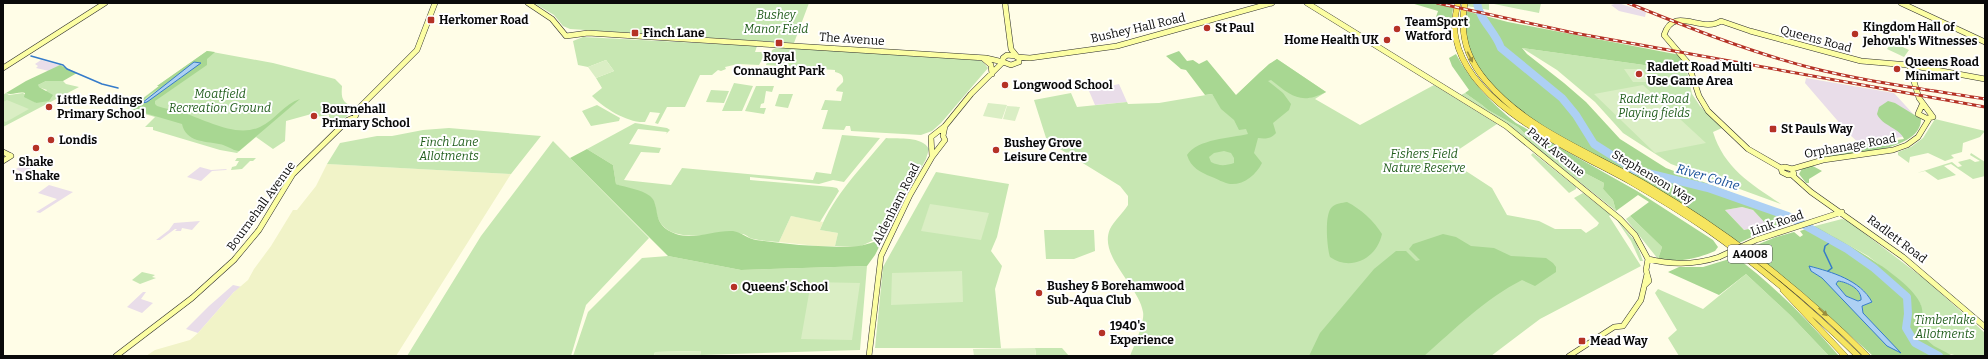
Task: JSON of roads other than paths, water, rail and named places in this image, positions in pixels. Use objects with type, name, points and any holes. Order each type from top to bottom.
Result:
[{"type":"main road","name":"Stephenson Way","points":[[1458,3],[1454,28],[1459,51],[1472,74],[1497,101],[1537,131],[1672,206],[1758,267],[1802,302],[1858,356]]},
{"type":"main road","name":"Stephenson Way","points":[[1465,3],[1461,28],[1465,48],[1480,74],[1503,100],[1542,128],[1638,180],[1730,239],[1810,301],[1867,356]]},
{"type":"main road","name":"Stephenson Way","points":[[1758,267],[1809,316],[1845,356]]},
{"type":"street","points":[[3,68],[106,3]]},
{"type":"street","name":"Bournehall Avenue","points":[[116,356],[145,332],[198,294],[235,260],[259,229],[292,176],[308,157],[314,154],[348,120],[355,117],[359,108],[417,50],[435,3]]},
{"type":"street","name":"The Avenue","points":[[528,3],[552,18],[566,36],[588,32],[1004,59]]},
{"type":"street","points":[[1005,3],[1011,49],[1017,56],[1019,62]]},
{"type":"street","name":"Bushey Hall Road","points":[[1010,65],[1030,58],[1117,46],[1272,3]]},
{"type":"street","name":"Park Avenue","points":[[1307,3],[1500,122],[1608,209],[1632,232],[1648,259]]},
{"type":"street","points":[[1901,3],[1985,42]]},
{"type":"street","name":"Queens Road","points":[[1781,168],[1752,153],[1708,110],[1699,96],[1688,63],[1664,35],[1665,30],[1678,18],[1711,26],[1716,25],[1721,21],[1750,31],[1861,61],[1908,65],[1985,79]]},
{"type":"street","points":[[945,126],[943,136],[945,140],[942,144],[931,142],[930,139],[945,126],[998,68],[1011,49]]},
{"type":"street","name":"Bushey Hall Road","points":[[1004,59],[1017,56],[1030,58]]},
{"type":"street","points":[[982,58],[991,65],[992,74]]},
{"type":"street","points":[[1004,59],[1010,65]]},
{"type":"street","points":[[998,68],[1010,65]]},
{"type":"street","points":[[1908,65],[1921,107],[1933,116],[1929,119],[1923,117],[1917,112],[1921,107]]},
{"type":"street","points":[[1923,117],[1926,124]]},
{"type":"street","name":"Orphanage Road","points":[[1792,169],[1818,160],[1900,148],[1918,137],[1929,119]]},
{"type":"street","points":[[933,136],[939,134],[943,136]]},
{"type":"street","name":"Aldenham Road","points":[[931,142],[932,157]]},
{"type":"street","name":"Aldenham Road","points":[[869,356],[880,260],[894,225],[932,157],[942,144]]},
{"type":"street","points":[[3,152],[11,156],[3,161]]},
{"type":"street","points":[[1781,168],[1785,167],[1792,169],[1794,173],[1792,175]]},
{"type":"street","name":"Radlett Road","points":[[1781,168],[1784,173],[1792,175],[1808,189],[1842,212],[1923,272],[1985,327]]},
{"type":"street","name":"Link Road","points":[[1648,259],[1658,262],[1679,264],[1702,262],[1719,258],[1756,240],[1842,212]]},
{"type":"street","points":[[1569,356],[1614,327],[1623,326],[1641,301],[1646,285],[1650,281],[1647,274],[1648,259]]},
{"type":"water","points":[[194,62],[201,63],[147,102],[142,103]]},
{"type":"water","points":[[1809,266],[1836,274],[1853,283],[1867,294],[1872,302],[1862,306],[1863,313],[1901,353],[1887,346],[1822,278],[1811,271]],"holes":[[[1838,281],[1857,289],[1861,296],[1861,300],[1858,301],[1846,296],[1836,284]]]},
{"type":"waterway","name":"River Colne","points":[[1477,3],[1484,21],[1495,36],[1501,48],[1562,98],[1576,115],[1594,144],[1635,170],[1708,188],[1788,216],[1847,249],[1874,268],[1907,297],[1908,314],[1906,328],[1915,343],[1939,356]]},
{"type":"waterway","points":[[31,56],[63,65],[67,69],[102,84],[118,88]]},
{"type":"waterway","points":[[1828,271],[1832,268],[1824,251],[1825,246],[1832,241]]},
{"type":"railway","points":[[1437,3],[1574,33],[1985,107]]},
{"type":"railway","points":[[1628,3],[1695,30],[1785,61],[1874,81],[1985,99]]},
{"type":"place","name":"Herkomer Road","points":[[431,20]]},
{"type":"place","name":"St Paul","points":[[1207,28]]},
{"type":"place","name":"TeamSport Watford","points":[[1397,29]]},
{"type":"place","name":"Finch Lane","points":[[635,33]]},
{"type":"place","name":"Kingdom Hall of Jehovah's Witnesses","points":[[1855,34]]},
{"type":"place","name":"Home Health UK","points":[[1387,40]]},
{"type":"place","name":"Royal Connaught Park","points":[[779,43]]},
{"type":"place","name":"Queens Road Minimart","points":[[1897,69]]},
{"type":"place","name":"Radlett Road Multi Use Game Area","points":[[1639,74]]},
{"type":"place","name":"Longwood School","points":[[1005,85]]},
{"type":"place","name":"Little Reddings Primary School","points":[[49,107]]},
{"type":"place","name":"Bournehall Primary School","points":[[314,116]]},
{"type":"place","name":"St Pauls Way","points":[[1773,129]]},
{"type":"place","name":"Londis","points":[[51,140]]},
{"type":"place","name":"Shake 'n Shake","points":[[36,148]]},
{"type":"place","name":"Bushey Grove Leisure Centre","points":[[996,150]]},
{"type":"place","name":"Queens' School","points":[[734,287]]},
{"type":"place","name":"Bushey & Borehamwood Sub-Aqua Club","points":[[1039,293]]},
{"type":"place","name":"1940's Experience","points":[[1102,333]]},
{"type":"place","name":"Mead Way","points":[[1582,341]]},
{"type":"park label","name":"Bushey Manor Field","points":[[776,22]]},
{"type":"park label","name":"Moatfield Recreation Ground","points":[[220,101]]},
{"type":"park label","name":"Radlett Road Playing fields","points":[[1654,106]]},
{"type":"park label","name":"Finch Lane Allotments","points":[[449,149]]},
{"type":"park label","name":"Fishers Field Nature Reserve","points":[[1424,161]]},
{"type":"park label","name":"Timberlake Allotments","points":[[1945,327]]}]
